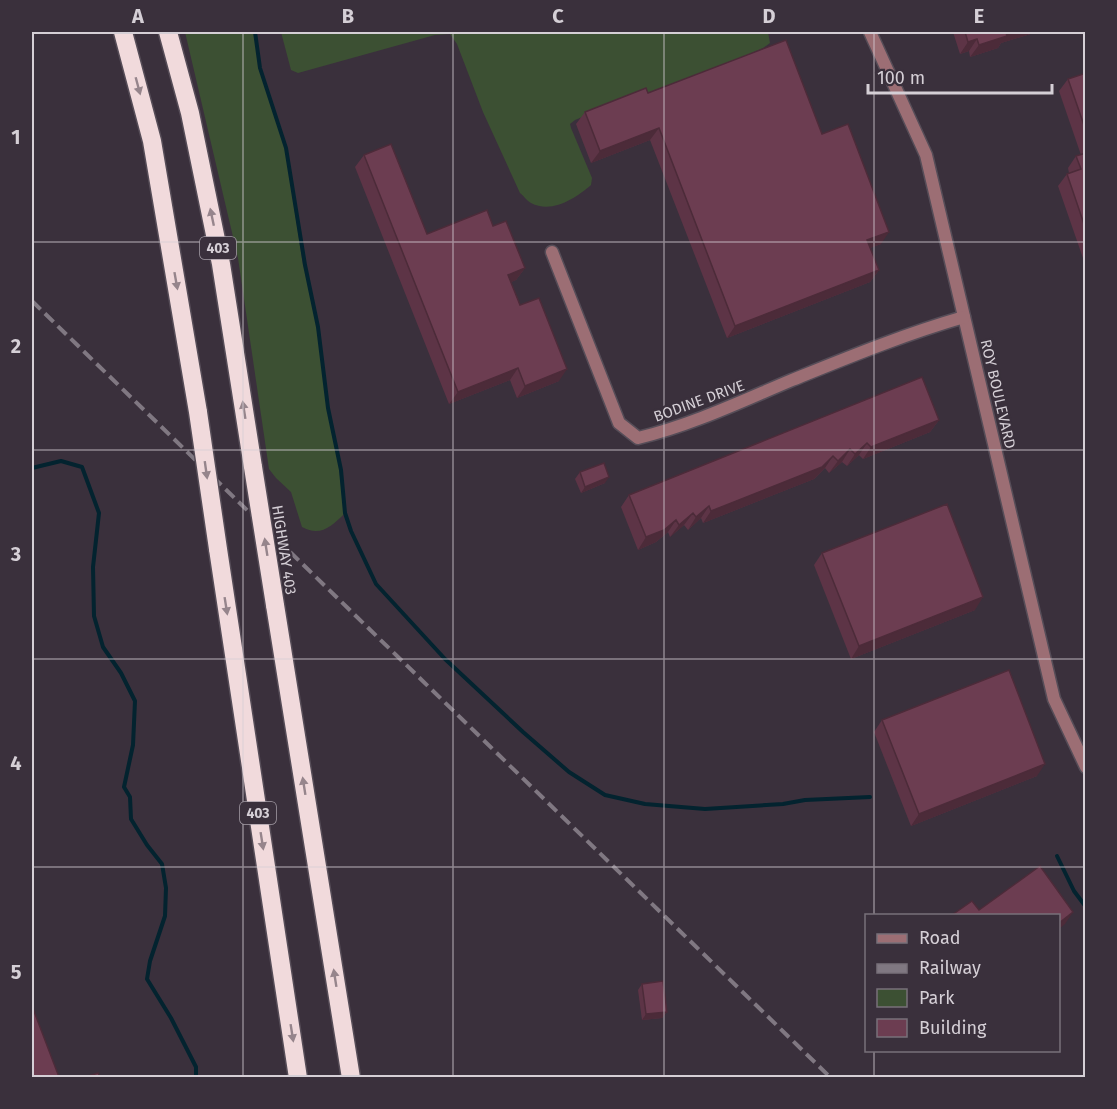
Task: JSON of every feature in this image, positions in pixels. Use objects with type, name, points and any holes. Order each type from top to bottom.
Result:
[{"type":"highway","name":"403","points":[[123,32],[152,141],[198,412],[298,1077]]},
{"type":"highway","name":"HIGHWAY 403","points":[[168,32],[190,113],[221,264],[351,1077]]},
{"type":"street","name":"ROY BOULEVARD","points":[[870,32],[926,155],[1054,699],[1086,767]]},
{"type":"street","name":"BODINE DRIVE","points":[[552,252],[618,423],[639,438],[698,419],[883,343],[964,317]]},
{"type":"green space","points":[[185,32],[254,32],[259,69],[285,148],[303,265],[310,286],[327,408],[338,458],[344,514],[320,531],[302,527],[291,492],[269,469],[238,258]]},
{"type":"green space","points":[[281,32],[768,32],[770,43],[647,98],[633,96],[575,120],[570,124],[592,178],[591,185],[563,203],[547,207],[531,203],[520,193],[483,112],[457,44],[450,34],[435,35],[298,73],[291,70]]},
{"type":"building","points":[[965,32],[1006,32],[1007,36],[979,45],[977,39],[968,42]]},
{"type":"building","points":[[786,40],[822,134],[848,124],[889,232],[867,240],[879,270],[735,326],[659,128],[600,151],[585,112],[646,88],[648,93]]},
{"type":"building","points":[[1086,73],[1086,131],[1068,79]]},
{"type":"building","points":[[391,144],[427,234],[487,210],[493,226],[506,221],[525,268],[508,275],[520,305],[539,298],[567,369],[525,386],[518,368],[458,392],[364,155]]},
{"type":"building","points":[[1086,153],[1086,230],[1067,174],[1081,169],[1076,156]]},
{"type":"building","points":[[922,377],[939,420],[871,447],[867,443],[855,454],[850,449],[838,461],[833,456],[822,467],[711,511],[709,506],[696,517],[693,513],[679,525],[676,520],[664,530],[646,537],[629,495]]},
{"type":"building","points":[[604,463],[609,477],[585,487],[580,472]]},
{"type":"building","points":[[947,504],[983,597],[859,646],[822,553]]},
{"type":"building","points":[[1009,670],[1045,764],[919,814],[882,720]]},
{"type":"building","points":[[1040,866],[1073,912],[1060,922],[1060,914],[953,914],[972,901],[979,910]]},
{"type":"building","points":[[663,981],[667,1012],[646,1014],[642,984]]},
{"type":"building","points":[[32,1006],[59,1077],[32,1077]]},
{"type":"building","points":[[98,1073],[100,1077],[86,1077]]},
{"type":"waterway","points":[[255,32],[260,68],[286,148],[305,265],[318,327],[328,408],[341,470],[345,513],[376,584],[445,659],[523,732],[569,772],[605,795],[645,804],[705,809],[870,797]]},
{"type":"waterway","points":[[32,468],[61,461],[82,467],[99,513],[93,567],[94,616],[103,647],[121,673],[135,701],[133,745],[124,787],[130,797],[131,819],[162,864],[166,888],[165,916],[150,961],[147,979],[171,1018],[196,1067],[196,1078]]},
{"type":"waterway","points":[[1057,856],[1074,891],[1086,907]]},
{"type":"railway","points":[[32,301],[831,1078]]}]
